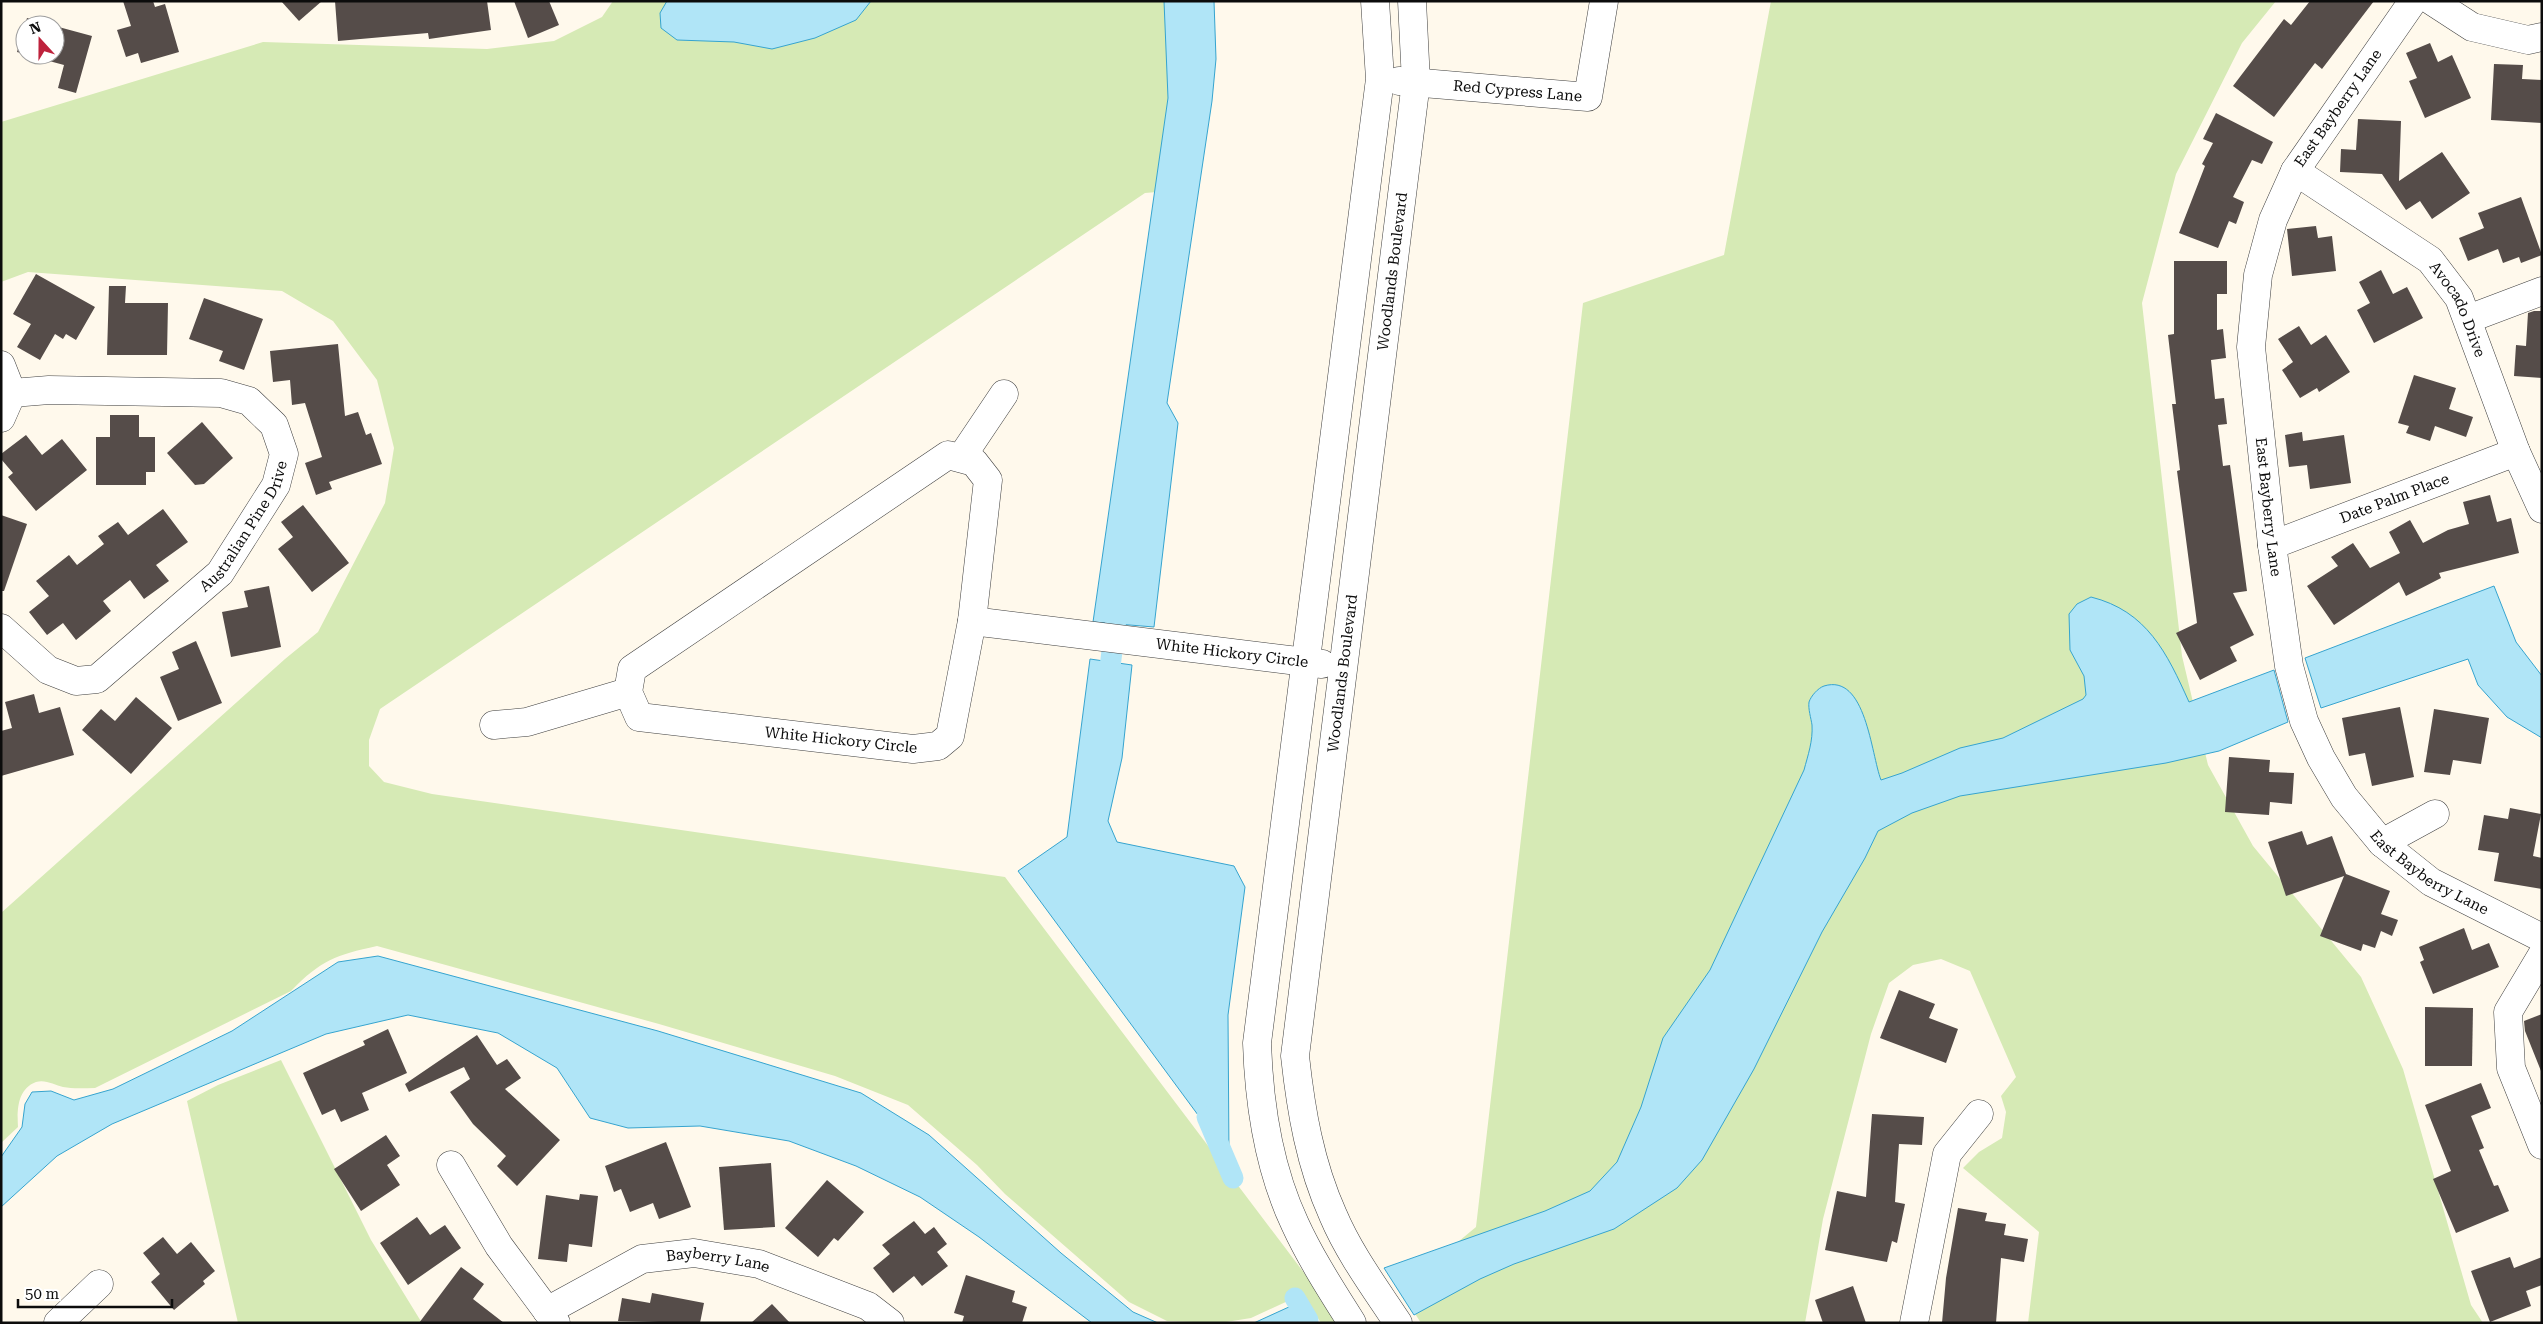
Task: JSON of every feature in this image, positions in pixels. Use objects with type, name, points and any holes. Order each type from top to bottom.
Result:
[{"type":"street","points":[[1352,1323],[1324,1278],[1294,1223],[1276,1168],[1258,1090],[1257,1043],[1380,79],[1375,1]]},
{"type":"street","name":"Woodlands Boulevard","points":[[1398,1323],[1362,1267],[1330,1209],[1315,1169],[1302,1116],[1295,1056],[1416,82],[1412,1]]},
{"type":"street","name":"Red Cypress Lane","points":[[1380,79],[1588,97],[1604,1]]},
{"type":"street","name":"East Bayberry Lane","points":[[2413,1],[2295,171],[2272,220],[2258,275],[2252,347],[2272,545],[2289,666],[2304,721],[2321,758],[2344,797],[2382,843],[2431,882],[2542,938]]},
{"type":"street","points":[[2432,1],[2472,27],[2528,40],[2542,38]]},
{"type":"street","name":"Avocado Drive","points":[[2295,171],[2430,260],[2459,298],[2516,452],[2542,509]]},
{"type":"street","points":[[2468,319],[2542,291]]},
{"type":"street","points":[[1,365],[12,393],[1,418]]},
{"type":"street","name":"Australian Pine Drive","points":[[1,628],[48,670],[76,681],[98,679],[220,573],[276,485],[284,454],[274,425],[249,401],[221,393],[49,390],[12,393]]},
{"type":"street","points":[[494,726],[527,722],[628,692],[632,669],[948,455],[961,458],[1004,394]]},
{"type":"street","name":"Date Palm Place","points":[[2272,545],[2516,452]]},
{"type":"street","name":"White Hickory Circle","points":[[628,692],[639,717],[913,749],[938,746],[950,736],[972,621],[988,480],[974,462],[961,458]]},
{"type":"street","name":"White Hickory Circle","points":[[972,621],[1305,663],[1343,665]]},
{"type":"street","points":[[2382,843],[2435,814]]},
{"type":"street","points":[[2542,955],[2508,1012],[2511,1068],[2542,1145]]},
{"type":"street","points":[[1914,1323],[1947,1154],[1979,1114]]},
{"type":"street","points":[[451,1165],[499,1246],[551,1317]]},
{"type":"street","name":"Bayberry Lane","points":[[551,1317],[642,1260],[694,1253],[759,1264],[868,1306],[890,1323]]},
{"type":"street","points":[[58,1323],[99,1284]]},
{"type":"green space","points":[[613,1],[1187,1],[1169,191],[1145,193],[380,709],[369,740],[369,766],[384,782],[432,794],[1005,877],[1314,1286],[1336,1323],[1321,1323],[1303,1294],[1251,1318],[1220,1323],[1167,1321],[1129,1302],[1005,1194],[977,1165],[908,1105],[835,1076],[659,1024],[377,946],[350,952],[330,960],[311,972],[291,991],[95,1088],[67,1088],[39,1081],[30,1085],[22,1095],[18,1108],[18,1127],[1,1143],[1,913],[285,659],[318,632],[385,503],[394,448],[377,380],[333,321],[282,291],[28,272],[1,282],[1,122],[263,42],[487,49],[554,41],[602,17]]},
{"type":"green space","points":[[1771,1],[2276,1],[2242,43],[2176,174],[2142,303],[2182,656],[2208,765],[2253,846],[2361,977],[2403,1069],[2471,1305],[2483,1323],[2028,1323],[2039,1232],[1963,1168],[1979,1152],[2002,1138],[2006,1112],[2001,1096],[2016,1077],[1970,971],[1941,959],[1913,965],[1889,983],[1871,1034],[1823,1219],[1805,1323],[1421,1323],[1400,1290],[1476,1227],[1583,303],[1724,255]]},
{"type":"green space","points":[[281,1060],[371,1240],[422,1323],[238,1323],[187,1101],[218,1085]]},
{"type":"water","points":[[667,1],[871,1],[856,20],[815,38],[772,49],[734,42],[677,40],[661,28],[660,13]]},
{"type":"water","points":[[1164,1],[1214,1],[1216,59],[1212,101],[1167,403],[1178,423],[1154,627],[1093,622],[1168,98]]},
{"type":"water","points":[[2494,586],[2516,642],[2542,676],[2542,738],[2507,717],[2478,685],[2468,659],[2321,708],[2305,658]]},
{"type":"water","points":[[2091,597],[2127,612],[2141,623],[2163,651],[2189,702],[2274,670],[2288,722],[2219,751],[2166,763],[1960,796],[1912,813],[1878,831],[1865,858],[1822,932],[1754,1069],[1702,1160],[1677,1188],[1614,1229],[1514,1264],[1480,1279],[1414,1315],[1384,1268],[1545,1211],[1590,1191],[1617,1162],[1641,1107],[1663,1038],[1710,970],[1804,770],[1812,737],[1809,702],[1815,692],[1824,686],[1838,685],[1849,692],[1858,703],[1864,718],[1881,780],[1902,773],[1960,748],[2003,738],[2083,699],[2086,695],[2084,676],[2070,650],[2069,614],[2077,604]]},
{"type":"water","points":[[1090,659],[1132,665],[1122,758],[1108,821],[1117,842],[1234,866],[1245,887],[1228,1015],[1229,1157],[1018,871],[1067,837]]},
{"type":"water","points":[[378,956],[658,1031],[861,1093],[929,1135],[1061,1253],[1133,1312],[1158,1323],[1092,1323],[979,1237],[920,1197],[856,1166],[789,1141],[700,1126],[628,1128],[590,1118],[557,1068],[498,1033],[408,1015],[326,1034],[112,1124],[57,1156],[1,1207],[1,1157],[22,1127],[25,1104],[32,1092],[51,1091],[74,1100],[113,1089],[232,1031],[338,962]]},
{"type":"water","points":[[1302,1301],[1313,1323],[1254,1323],[1256,1322]]},
{"type":"building","points":[[123,1],[153,1],[155,7],[165,4],[179,52],[141,63],[138,53],[126,57],[117,30],[131,26]]},
{"type":"building","points":[[281,1],[322,1],[299,21]]},
{"type":"building","points":[[335,1],[487,1],[491,30],[429,39],[428,33],[338,41]]},
{"type":"building","points":[[514,1],[549,1],[559,25],[528,38]]},
{"type":"building","points":[[2310,1],[2374,1],[2322,69],[2315,63],[2274,117],[2233,86],[2284,19],[2291,25]]},
{"type":"building","points":[[65,29],[92,36],[76,93],[58,88],[65,65]]},
{"type":"building","points":[[2430,43],[2438,62],[2452,55],[2471,98],[2425,118],[2409,81],[2417,78],[2406,53]]},
{"type":"building","points":[[2494,64],[2523,65],[2522,79],[2542,80],[2542,123],[2491,120]]},
{"type":"building","points":[[2216,113],[2273,142],[2262,164],[2252,160],[2233,197],[2244,202],[2236,224],[2229,221],[2218,248],[2179,233],[2205,166],[2202,164],[2213,143],[2203,139]]},
{"type":"building","points":[[2358,119],[2401,121],[2399,181],[2442,152],[2470,193],[2432,219],[2420,201],[2406,210],[2382,174],[2340,172],[2341,149],[2356,150]]},
{"type":"building","points":[[2521,197],[2542,255],[2521,263],[2519,257],[2503,263],[2498,249],[2468,261],[2459,238],[2484,228],[2478,213]]},
{"type":"building","points":[[2316,226],[2318,238],[2332,236],[2336,271],[2292,276],[2287,229]]},
{"type":"building","points":[[2174,261],[2227,261],[2227,294],[2217,294],[2217,330],[2223,329],[2226,358],[2211,360],[2215,399],[2224,398],[2227,424],[2218,425],[2223,466],[2230,465],[2247,591],[2233,593],[2254,635],[2230,647],[2237,661],[2200,680],[2176,633],[2197,623],[2177,471],[2180,470],[2172,404],[2176,404],[2168,335],[2174,334]]},
{"type":"building","points":[[2381,270],[2393,294],[2407,287],[2423,318],[2374,343],[2357,310],[2370,303],[2359,282]]},
{"type":"building","points":[[36,274],[95,307],[76,340],[66,334],[63,339],[55,334],[40,360],[17,347],[31,324],[13,314]]},
{"type":"building","points":[[109,286],[126,286],[125,303],[168,303],[167,355],[107,355]]},
{"type":"building","points":[[204,298],[263,319],[244,370],[219,361],[223,351],[189,339]]},
{"type":"building","points":[[2542,311],[2542,378],[2514,376],[2516,345],[2526,346],[2528,313]]},
{"type":"building","points":[[2299,326],[2311,345],[2326,335],[2350,372],[2319,392],[2317,388],[2300,398],[2282,370],[2293,362],[2278,339]]},
{"type":"building","points":[[338,344],[345,416],[358,412],[366,435],[371,433],[382,464],[329,482],[332,489],[316,495],[305,463],[322,457],[305,403],[292,405],[290,380],[273,382],[270,351]]},
{"type":"building","points":[[2414,375],[2456,388],[2449,409],[2473,417],[2466,437],[2435,426],[2430,441],[2406,433],[2409,426],[2398,423]]},
{"type":"building","points":[[110,415],[139,415],[139,437],[155,437],[155,472],[146,472],[146,485],[96,485],[96,437],[110,437]]},
{"type":"building","points":[[202,422],[233,458],[204,484],[195,485],[167,453]]},
{"type":"building","points":[[2302,432],[2303,441],[2344,435],[2351,483],[2310,489],[2307,465],[2289,467],[2285,435]]},
{"type":"building","points":[[26,435],[42,455],[62,439],[87,470],[36,511],[8,477],[13,473],[1,459],[1,454]]},
{"type":"building","points":[[2490,495],[2497,522],[2511,518],[2519,553],[2439,573],[2441,578],[2406,596],[2399,582],[2334,625],[2307,586],[2338,566],[2331,557],[2353,543],[2370,568],[2400,553],[2389,532],[2410,520],[2423,543],[2448,530],[2469,524],[2463,502]]},
{"type":"building","points":[[303,505],[349,563],[312,592],[278,549],[293,537],[281,522]]},
{"type":"building","points":[[163,509],[188,542],[156,565],[169,581],[144,599],[130,580],[103,601],[111,611],[76,640],[63,623],[47,635],[29,612],[49,596],[36,581],[69,555],[77,565],[104,544],[98,536],[118,522],[128,535]]},
{"type":"building","points":[[1,515],[27,524],[4,591],[1,591]]},
{"type":"building","points":[[269,586],[281,647],[231,657],[222,612],[248,607],[244,591]]},
{"type":"building","points":[[196,641],[222,703],[178,721],[160,677],[179,669],[172,652]]},
{"type":"building","points":[[34,694],[39,713],[60,707],[74,755],[1,776],[1,731],[12,728],[5,702]]},
{"type":"building","points":[[136,697],[172,728],[131,774],[82,730],[101,709],[115,721]]},
{"type":"building","points":[[2400,707],[2414,777],[2372,786],[2365,753],[2349,756],[2342,718]]},
{"type":"building","points":[[2434,709],[2489,718],[2481,764],[2453,760],[2450,775],[2424,772]]},
{"type":"building","points":[[2229,757],[2270,760],[2269,772],[2294,773],[2292,804],[2270,802],[2269,815],[2225,812]]},
{"type":"building","points":[[2510,808],[2541,814],[2533,856],[2542,858],[2542,889],[2494,881],[2499,853],[2478,850],[2484,815],[2508,819]]},
{"type":"building","points":[[2302,831],[2307,845],[2332,836],[2346,874],[2390,891],[2381,914],[2398,920],[2392,936],[2381,931],[2375,948],[2363,944],[2361,951],[2320,936],[2344,876],[2286,896],[2268,842]]},
{"type":"building","points":[[2464,928],[2472,950],[2489,943],[2499,967],[2433,994],[2420,962],[2424,960],[2419,947]]},
{"type":"building","points":[[1899,990],[1935,1004],[1929,1018],[1958,1029],[1946,1063],[1880,1038]]},
{"type":"building","points":[[2425,1007],[2473,1008],[2472,1066],[2425,1066]]},
{"type":"building","points":[[2542,1014],[2541,1071],[2525,1031],[2524,1021]]},
{"type":"building","points":[[388,1029],[407,1073],[362,1093],[369,1110],[341,1122],[335,1109],[322,1115],[303,1073],[365,1045],[363,1041]]},
{"type":"building","points":[[477,1035],[497,1065],[507,1059],[521,1078],[505,1089],[560,1140],[517,1186],[497,1166],[506,1156],[473,1124],[450,1092],[470,1079],[464,1067],[409,1092],[405,1084]]},
{"type":"building","points":[[2481,1083],[2491,1108],[2471,1116],[2484,1148],[2479,1150],[2494,1186],[2498,1185],[2509,1211],[2456,1233],[2433,1179],[2451,1171],[2425,1105]]},
{"type":"building","points":[[1872,1114],[1924,1117],[1922,1145],[1899,1144],[1895,1202],[1905,1204],[1897,1243],[1892,1241],[1887,1262],[1825,1250],[1837,1191],[1866,1197]]},
{"type":"building","points":[[386,1135],[400,1156],[387,1165],[400,1185],[361,1211],[334,1169]]},
{"type":"building","points":[[666,1142],[691,1207],[659,1219],[653,1203],[630,1212],[621,1189],[614,1192],[605,1166]]},
{"type":"building","points":[[771,1163],[775,1227],[724,1230],[719,1167]]},
{"type":"building","points":[[827,1180],[864,1212],[838,1241],[834,1238],[818,1257],[785,1228]]},
{"type":"building","points":[[580,1194],[598,1196],[592,1247],[569,1244],[567,1262],[538,1259],[546,1195],[579,1200]]},
{"type":"building","points":[[1958,1208],[1987,1213],[1985,1221],[2006,1224],[2004,1235],[2028,1239],[2024,1262],[2001,1258],[1996,1323],[1942,1323],[1946,1278]]},
{"type":"building","points":[[417,1217],[430,1235],[445,1225],[461,1248],[408,1285],[380,1243]]},
{"type":"building","points":[[914,1221],[925,1234],[934,1227],[947,1244],[937,1252],[948,1266],[922,1286],[914,1276],[893,1293],[873,1268],[890,1254],[882,1245]]},
{"type":"building","points":[[163,1237],[177,1254],[191,1242],[215,1271],[203,1281],[205,1284],[174,1310],[151,1282],[160,1274],[143,1253]]},
{"type":"building","points":[[2510,1257],[2514,1268],[2542,1257],[2542,1285],[2526,1291],[2531,1306],[2490,1322],[2471,1271]]},
{"type":"building","points":[[461,1267],[484,1284],[473,1299],[504,1323],[419,1323]]},
{"type":"building","points":[[966,1275],[1015,1291],[1012,1302],[1027,1307],[1022,1323],[962,1323],[964,1316],[954,1313]]},
{"type":"building","points":[[1853,1286],[1866,1323],[1823,1323],[1815,1300]]},
{"type":"building","points":[[652,1293],[704,1303],[700,1323],[618,1321],[622,1298],[650,1303]]},
{"type":"building","points":[[772,1304],[790,1323],[751,1323]]},
{"type":"waterway","points":[[1107,691],[1119,595]]},
{"type":"waterway","points":[[1207,1117],[1233,1178]]},
{"type":"waterway","points":[[1295,1298],[1308,1320]]}]
